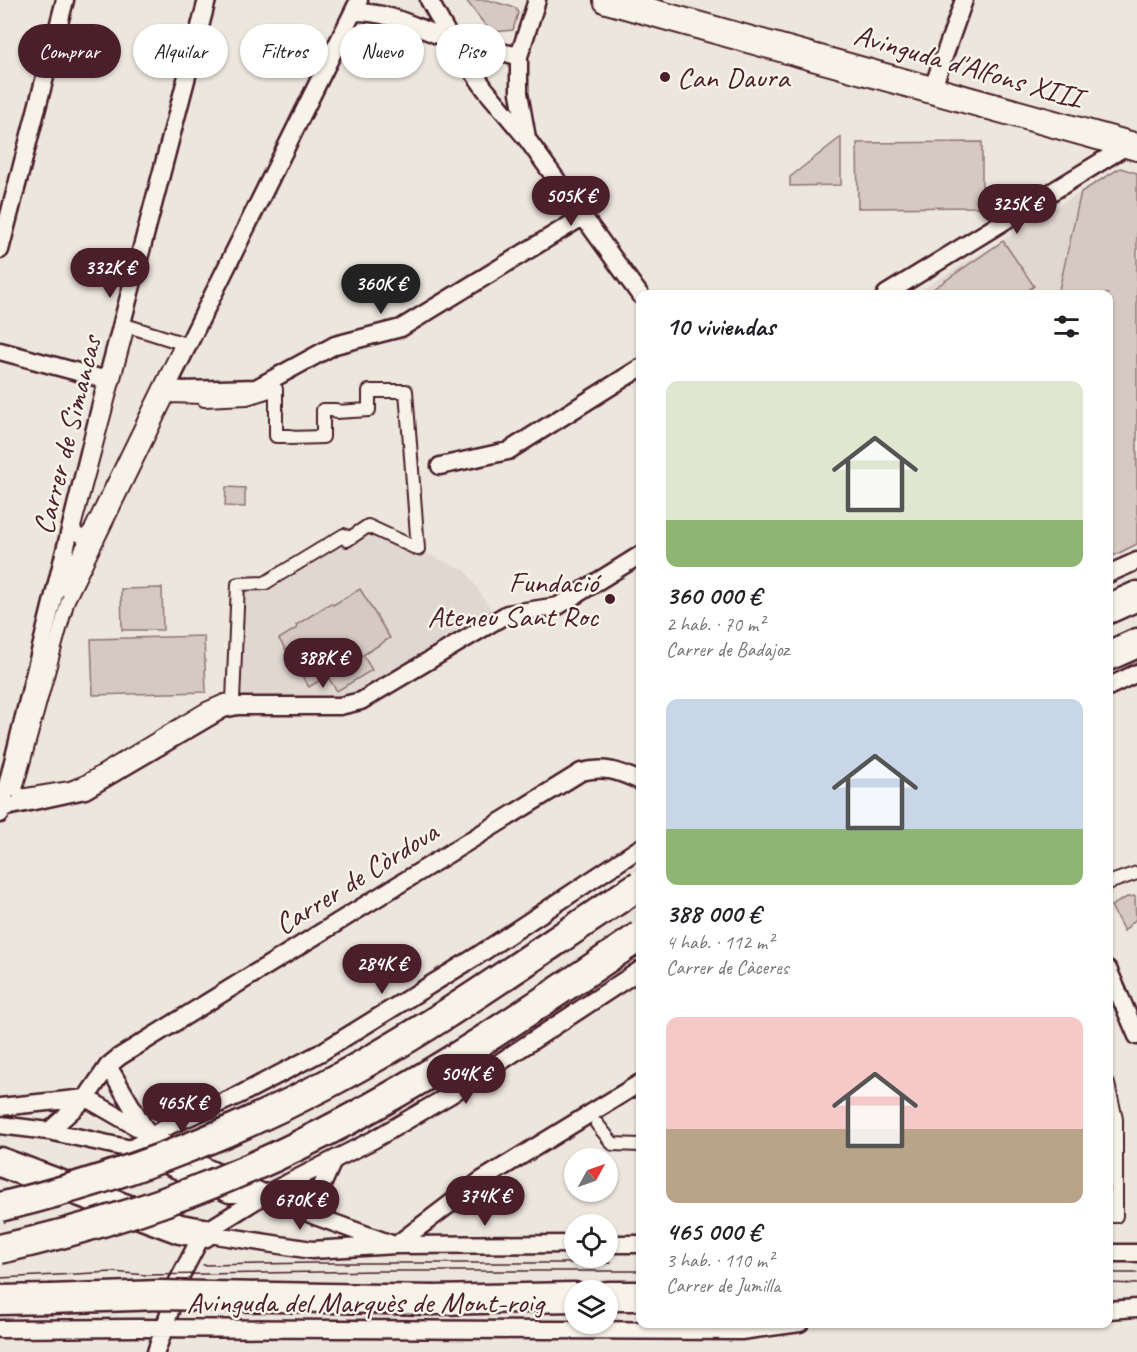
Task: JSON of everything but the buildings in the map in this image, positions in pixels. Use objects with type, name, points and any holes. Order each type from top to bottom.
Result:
[{"type":"highway","points":[[1113,607],[1137,596]]},
{"type":"highway","points":[[1113,655],[1137,643]]},
{"type":"highway","points":[[0,1207],[67,1189],[162,1158],[237,1127],[326,1085],[411,1036],[636,888]]},
{"type":"highway","points":[[0,1249],[122,1216],[206,1186],[338,1126],[430,1074],[636,939]]},
{"type":"highway","points":[[0,1162],[180,1229],[203,1233]]},
{"type":"highway","points":[[0,1300],[159,1295],[434,1300],[564,1297]]},
{"type":"highway","points":[[618,1296],[636,1296]]},
{"type":"main road","name":"Avinguda d'Alfons XIII","points":[[607,0],[1133,146]]},
{"type":"street","points":[[0,250],[65,0]]},
{"type":"street","name":"Carrer de Simancas","points":[[1,811],[107,380],[207,0]]},
{"type":"street","points":[[429,0],[443,24]]},
{"type":"street","points":[[527,139],[519,93],[519,56],[537,0]]},
{"type":"street","points":[[932,90],[964,0]]},
{"type":"street","points":[[52,609],[136,450],[356,6],[367,12],[409,22],[436,33]]},
{"type":"street","points":[[506,53],[519,56]]},
{"type":"street","points":[[478,78],[527,139],[636,290]]},
{"type":"street","points":[[893,290],[1133,146]]},
{"type":"street","points":[[166,388],[183,390],[256,388],[335,345],[401,328],[584,216]]},
{"type":"street","points":[[128,326],[182,343],[91,529],[82,537],[76,533],[74,527],[128,326]]},
{"type":"street","points":[[0,351],[107,380]]},
{"type":"street","points":[[441,466],[508,450],[636,370]]},
{"type":"street","points":[[276,389],[276,436],[308,438],[307,436],[323,437],[324,410],[336,410],[336,412],[369,410],[369,391],[406,390],[418,549],[368,526],[347,540],[344,535],[265,583],[238,584],[233,700],[206,709],[85,782],[70,788],[24,796],[20,796],[16,789],[68,600],[168,396],[204,397],[204,400],[247,398],[276,389]]},
{"type":"street","points":[[1,811],[85,790],[223,709],[238,706],[340,706],[361,701],[507,614],[558,606],[636,557]]},
{"type":"street","points":[[1113,572],[1137,561]]},
{"type":"street","points":[[1113,685],[1137,673]]},
{"type":"street","name":"Carrer de Còrdova","points":[[49,1131],[86,1098],[108,1066],[119,1057],[581,772],[598,768],[616,771],[636,779]]},
{"type":"street","points":[[131,1149],[149,1135],[239,1095],[320,1053],[477,956],[636,851]]},
{"type":"street","points":[[1113,881],[1137,873]]},
{"type":"street","points":[[176,1285],[203,1233],[266,1194],[333,1161],[450,1095],[636,973]]},
{"type":"street","points":[[1113,980],[1137,1036]]},
{"type":"street","points":[[108,1066],[149,1135]]},
{"type":"street","points":[[396,1245],[480,1180],[636,1085]]},
{"type":"street","points":[[0,1107],[86,1098]]},
{"type":"street","name":"Avinguda del Marquès de Mont-roig","points":[[86,1098],[208,1168],[327,1220],[396,1245]]},
{"type":"street","points":[[1113,1106],[1117,1145],[1116,1216],[1113,1216]]},
{"type":"street","points":[[597,1124],[613,1144],[636,1145]]},
{"type":"street","name":"Avinguda del Marquès de Mont-roig","points":[[0,1125],[49,1131],[131,1149],[229,1194],[266,1194]]},
{"type":"street","points":[[327,1220],[320,1190],[333,1161]]},
{"type":"street","name":"Avinguda del Marquès de Mont-roig","points":[[203,1233],[312,1250],[396,1245],[564,1244]]},
{"type":"street","points":[[618,1244],[636,1244]]},
{"type":"street","points":[[1113,1253],[1137,1253]]},
{"type":"street","points":[[1113,1310],[1137,1308]]},
{"type":"street","points":[[156,1352],[170,1311]]},
{"type":"street","name":"Avinguda del Marquès de Mont-roig","points":[[0,1329],[741,1331],[763,1328]]},
{"type":"shaded area","points":[[466,0],[488,0],[516,8],[518,13],[513,30],[506,31],[506,24],[484,24]]},
{"type":"shaded area","points":[[841,137],[841,185],[790,186],[790,177]]},
{"type":"shaded area","points":[[982,142],[982,207],[858,208],[857,143]]},
{"type":"shaded area","points":[[1120,168],[1137,173],[1137,544],[1113,556],[1113,290],[1059,290],[1081,192]]},
{"type":"shaded area","points":[[1081,192],[1059,290],[922,290]]},
{"type":"shaded area","points":[[1003,241],[1034,286],[1028,290],[932,290]]},
{"type":"shaded area","points":[[226,487],[245,488],[245,507],[225,506]]},
{"type":"shaded area","points":[[368,527],[466,571],[492,611],[365,689],[347,696],[233,699],[238,584],[265,583]]},
{"type":"shaded area","points":[[162,588],[163,630],[122,630],[121,589]]},
{"type":"shaded area","points":[[360,589],[390,638],[363,655],[372,670],[337,691],[327,676],[309,687],[279,639],[297,628],[296,625],[331,603],[333,605]]},
{"type":"shaded area","points":[[204,636],[206,692],[93,695],[91,639]]},
{"type":"shaded area","points":[[1135,896],[1136,919],[1124,931],[1113,910],[1113,905],[1127,897]]},
{"type":"tram line","points":[[203,1265],[564,1263]]},
{"type":"tram line","points":[[0,1278],[113,1272],[146,1275],[378,1271],[636,1271]]},
{"type":"tram line","points":[[1113,1273],[1137,1273]]},
{"type":"tram line","points":[[1113,1283],[1137,1284]]},
{"type":"place","name":"Can Daura","points":[[665,77]]},
{"type":"place","name":"Fundació Ateneu Sant Roc","points":[[610,599]]}]
